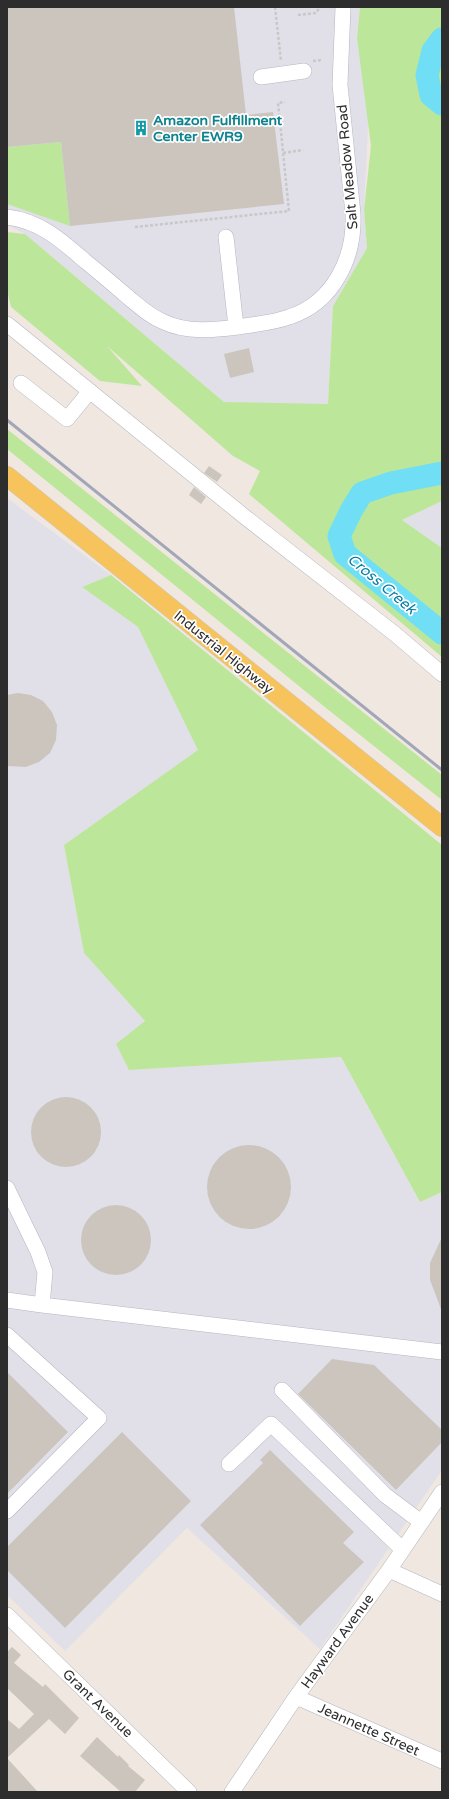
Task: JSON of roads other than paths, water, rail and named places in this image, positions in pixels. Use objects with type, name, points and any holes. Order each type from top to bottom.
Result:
[{"type":"main road","name":"Industrial Highway","points":[[7,476],[442,827]]},
{"type":"street","name":"Salt Meadow Road","points":[[7,217],[29,222],[53,234],[146,312],[163,322],[180,328],[199,330],[236,327],[282,319],[310,307],[326,294],[347,260],[352,242],[354,224],[340,86],[343,7]]},
{"type":"street","points":[[261,77],[307,67]]},
{"type":"street","points":[[226,237],[236,327]]},
{"type":"street","points":[[7,324],[245,517],[395,634],[442,674]]},
{"type":"street","points":[[21,383],[67,419],[90,391]]},
{"type":"street","points":[[7,1188],[38,1252],[45,1272],[42,1305]]},
{"type":"street","points":[[7,1300],[442,1352]]},
{"type":"street","points":[[7,1335],[99,1418],[7,1511]]},
{"type":"street","points":[[282,1390],[385,1495],[421,1522]]},
{"type":"street","points":[[229,1464],[271,1424],[402,1549]]},
{"type":"street","name":"Hayward Avenue","points":[[232,1792],[296,1697],[389,1570],[442,1492]]},
{"type":"street","points":[[389,1570],[442,1594]]},
{"type":"street","name":"Grant Avenue","points":[[7,1615],[189,1792]]},
{"type":"street","name":"Jeannette Street","points":[[296,1697],[442,1761]]},
{"type":"waterway","name":"Cross Creek","points":[[442,39],[433,51],[427,75],[431,95],[442,104]]},
{"type":"waterway","name":"Cross Creek","points":[[442,473],[391,483],[362,493],[351,511],[339,536],[345,554],[442,633]]},
{"type":"railway","points":[[7,420],[442,770]]},
{"type":"place","name":"Amazon Fulfillment Center EWR9","points":[[141,128]]}]
